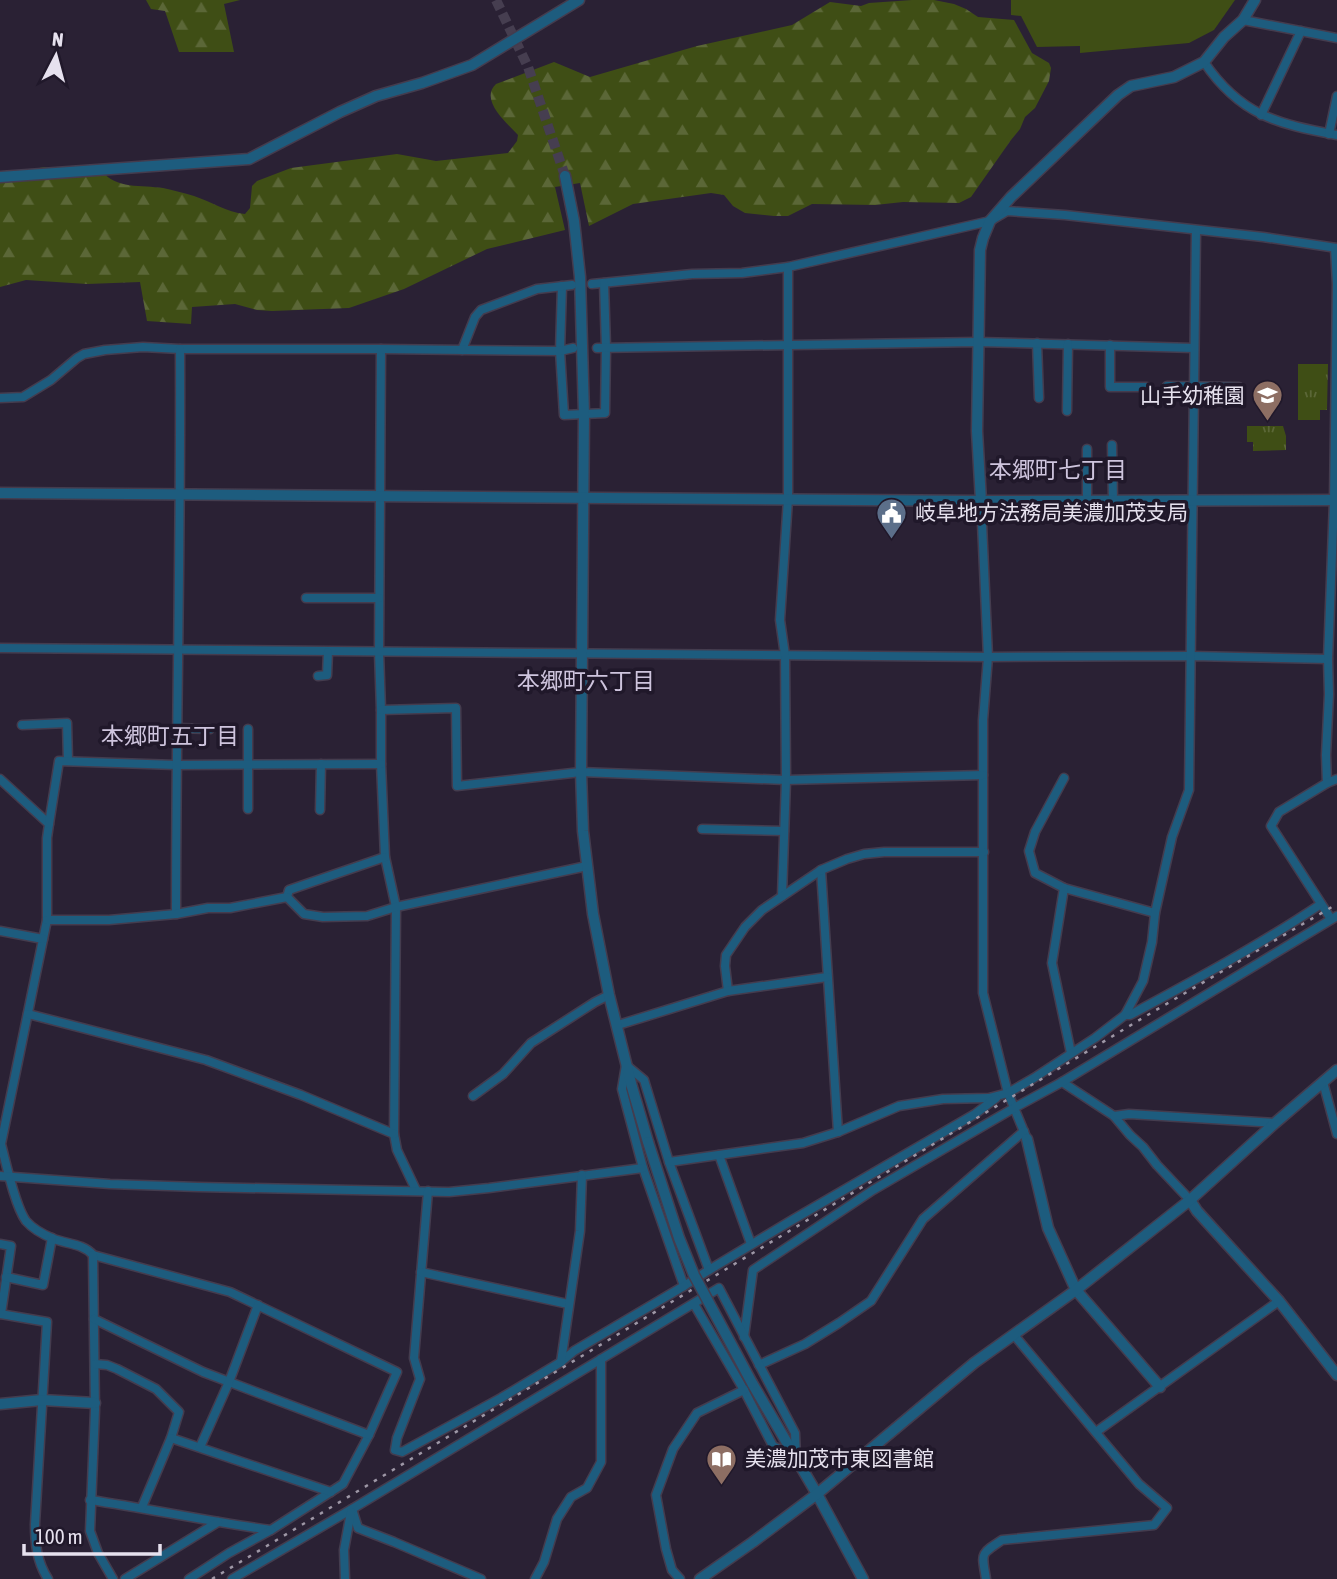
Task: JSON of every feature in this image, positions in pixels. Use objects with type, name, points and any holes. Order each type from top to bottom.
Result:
[{"type":"street","points":[[0,177],[249,159],[376,96],[472,65],[579,0]]},
{"type":"street","points":[[1160,1387],[1076,1290],[1048,1228],[1026,1135],[1005,1094],[983,993],[983,720],[988,657],[977,431],[981,250],[990,221],[1011,197],[1118,95],[1131,86],[1174,77],[1204,62],[1224,37],[1243,20],[1255,0]]},
{"type":"street","points":[[1243,20],[1337,38]]},
{"type":"street","points":[[1261,114],[1301,31]]},
{"type":"street","points":[[1204,62],[1233,97],[1261,114],[1298,128],[1333,134],[1337,96]]},
{"type":"street","points":[[565,176],[574,221],[580,277],[584,414],[581,772],[583,831],[593,914],[626,1065],[679,1238],[748,1386]]},
{"type":"street","points":[[592,284],[788,267],[990,221],[1007,211],[1263,237],[1336,248],[1336,500],[1328,659],[1327,783]]},
{"type":"street","points":[[428,1191],[414,1358],[420,1379],[397,1438],[396,1450],[402,1452],[501,1398],[561,1362],[573,1351],[751,1244],[1034,1078],[1125,1015],[1143,981],[1172,837],[1189,790],[1196,231]]},
{"type":"street","points":[[782,895],[786,780],[785,656],[780,620],[788,499],[788,267]]},
{"type":"street","points":[[562,286],[560,351],[564,415],[605,413],[601,348],[604,283]]},
{"type":"street","points":[[462,349],[475,317],[481,310],[537,289],[572,285]]},
{"type":"street","points":[[601,348],[978,342],[1194,348]]},
{"type":"street","points":[[1038,344],[1039,398]]},
{"type":"street","points":[[1067,411],[1068,344]]},
{"type":"street","points":[[1110,345],[1110,387],[1147,387]]},
{"type":"street","points":[[0,398],[23,397],[51,380],[77,358],[105,350],[144,347],[560,351],[573,348]]},
{"type":"street","points":[[176,914],[180,349]]},
{"type":"street","points":[[382,349],[379,652],[385,857],[396,907],[394,1134],[397,1150],[416,1190]]},
{"type":"street","points":[[1167,386],[1240,387]]},
{"type":"street","points":[[1112,445],[1113,501]]},
{"type":"street","points":[[1087,449],[1087,501]]},
{"type":"street","points":[[0,493],[981,501],[1336,500]]},
{"type":"street","points":[[306,598],[379,598]]},
{"type":"street","points":[[0,648],[1328,659]]},
{"type":"street","points":[[318,676],[327,675],[328,652]]},
{"type":"street","points":[[381,710],[456,708],[457,786],[581,772],[786,780],[983,775]]},
{"type":"street","points":[[22,724],[66,723],[68,761]]},
{"type":"street","points":[[176,728],[210,729]]},
{"type":"street","points":[[248,729],[248,809]]},
{"type":"street","points":[[189,1579],[342,1484],[369,1435],[397,1372],[230,1292],[93,1255],[88,1249],[36,1230],[26,1221],[5,1176],[1,1144],[47,920],[47,838],[59,761],[176,765],[381,764]]},
{"type":"street","points":[[320,810],[321,764]]},
{"type":"street","points":[[1064,778],[1035,832],[1029,851],[1035,873],[1064,888],[1155,913]]},
{"type":"street","points":[[0,779],[49,824]]},
{"type":"street","points":[[744,1337],[753,1270],[873,1191],[1014,1108],[1062,1083],[1334,918],[1321,904],[1271,826],[1279,812],[1337,779]]},
{"type":"street","points":[[702,829],[784,831]]},
{"type":"street","points":[[728,991],[726,955],[745,927],[782,895],[821,870],[864,854],[984,852]]},
{"type":"street","points":[[286,897],[289,890],[385,857]]},
{"type":"street","points":[[286,897],[304,914],[323,917],[367,916],[396,907],[587,866]]},
{"type":"street","points":[[821,870],[838,1132]]},
{"type":"street","points":[[1064,888],[1052,962],[1071,1053]]},
{"type":"street","points":[[47,920],[109,920],[176,914],[208,908],[230,908],[286,897]]},
{"type":"street","points":[[1125,1015],[1130,1015],[1193,980],[1295,922],[1321,904]]},
{"type":"street","points":[[0,931],[43,939]]},
{"type":"street","points":[[618,1026],[728,991],[827,977]]},
{"type":"street","points":[[473,1096],[503,1074],[531,1043],[609,995]]},
{"type":"street","points":[[28,1014],[206,1060],[301,1095],[394,1134]]},
{"type":"street","points":[[626,1065],[644,1080],[668,1162],[709,1270]]},
{"type":"street","points":[[626,1065],[622,1089],[643,1168],[684,1286]]},
{"type":"street","points":[[700,1579],[817,1494],[974,1363],[1076,1290],[1190,1200],[1337,1070]]},
{"type":"street","points":[[1323,1082],[1337,1134]]},
{"type":"street","points":[[1062,1083],[1114,1116],[1279,1301],[1337,1375]]},
{"type":"street","points":[[668,1162],[803,1143],[838,1132],[899,1105],[943,1099],[989,1098],[1005,1094]]},
{"type":"street","points":[[1114,1116],[1129,1114],[1275,1123]]},
{"type":"street","points":[[759,1365],[805,1344],[871,1301],[923,1219],[1026,1135]]},
{"type":"street","points":[[719,1155],[751,1244]]},
{"type":"street","points":[[5,1176],[110,1184],[449,1192],[643,1168]]},
{"type":"street","points":[[561,1362],[580,1231],[582,1175]]},
{"type":"street","points":[[6,1278],[43,1285],[52,1238]]},
{"type":"street","points":[[0,1244],[11,1246],[0,1314],[47,1322],[34,1524],[36,1548],[48,1579]]},
{"type":"street","points":[[93,1255],[95,1403],[90,1531],[98,1553],[113,1579]]},
{"type":"street","points":[[421,1272],[569,1304]]},
{"type":"street","points":[[232,1579],[719,1289],[795,1433],[796,1457]]},
{"type":"street","points":[[1096,1432],[1279,1301]]},
{"type":"street","points":[[694,1304],[796,1457],[863,1579]]},
{"type":"street","points":[[200,1447],[258,1306]]},
{"type":"street","points":[[94,1319],[204,1372],[369,1435]]},
{"type":"street","points":[[986,1579],[983,1556],[986,1550],[1002,1540],[1154,1525],[1167,1508],[1139,1484],[1014,1335]]},
{"type":"street","points":[[535,1579],[544,1562],[556,1519],[571,1497],[587,1488],[601,1462],[601,1359]]},
{"type":"street","points":[[95,1364],[117,1369],[156,1390],[179,1412],[142,1507]]},
{"type":"street","points":[[680,1579],[672,1570],[666,1549],[656,1494],[673,1449],[696,1413],[748,1386]]},
{"type":"street","points":[[0,1404],[42,1400],[95,1403]]},
{"type":"street","points":[[171,1438],[331,1492]]},
{"type":"street","points":[[90,1500],[271,1530]]},
{"type":"street","points":[[345,1579],[344,1550],[352,1509]]},
{"type":"street","points":[[352,1509],[358,1528],[481,1579]]},
{"type":"street","points":[[125,1579],[218,1522]]},
{"type":"green space","points":[[146,0],[240,0],[224,4],[234,52],[179,52],[165,11],[151,9]]},
{"type":"green space","points":[[934,0],[954,4],[978,17],[1014,20],[1032,53],[1049,63],[1051,68],[1049,81],[1035,108],[1025,117],[1020,129],[971,197],[959,203],[812,204],[788,216],[774,216],[745,213],[733,206],[724,195],[711,193],[633,204],[589,226],[580,183],[555,187],[565,230],[487,249],[404,289],[349,308],[272,311],[235,304],[192,307],[191,324],[147,321],[140,282],[87,284],[26,280],[0,287],[0,176],[44,167],[102,171],[114,181],[175,191],[245,214],[250,208],[252,186],[257,181],[291,168],[397,154],[436,161],[508,153],[518,135],[496,111],[491,97],[492,90],[496,84],[554,62],[590,77],[697,46],[792,25],[830,2],[861,6]]},
{"type":"green space","points":[[1011,0],[1235,0],[1214,30],[1189,43],[1080,53],[1080,46],[1037,47],[1021,16],[1011,15]]},
{"type":"green space","points":[[1298,364],[1328,364],[1327,410],[1320,410],[1320,420],[1298,420]]},
{"type":"green space","points":[[1247,426],[1283,426],[1286,450],[1253,451],[1253,442],[1247,442]]},
{"type":"tunnel","points":[[496,0],[528,67],[565,176]]},
{"type":"railway","points":[[212,1579],[1151,1013],[1337,904]]},
{"type":"place","name":"山手幼稚園","points":[[1268,423]]},
{"type":"place","name":"岐阜地方法務局美濃加茂支局","points":[[892,540]]},
{"type":"place","name":"美濃加茂市東図書館","points":[[722,1486]]},
{"type":"district","name":"本郷町七丁目","points":[[1058,470]]},
{"type":"district","name":"本郷町六丁目","points":[[586,681]]},
{"type":"district","name":"本郷町五丁目","points":[[170,736]]}]
